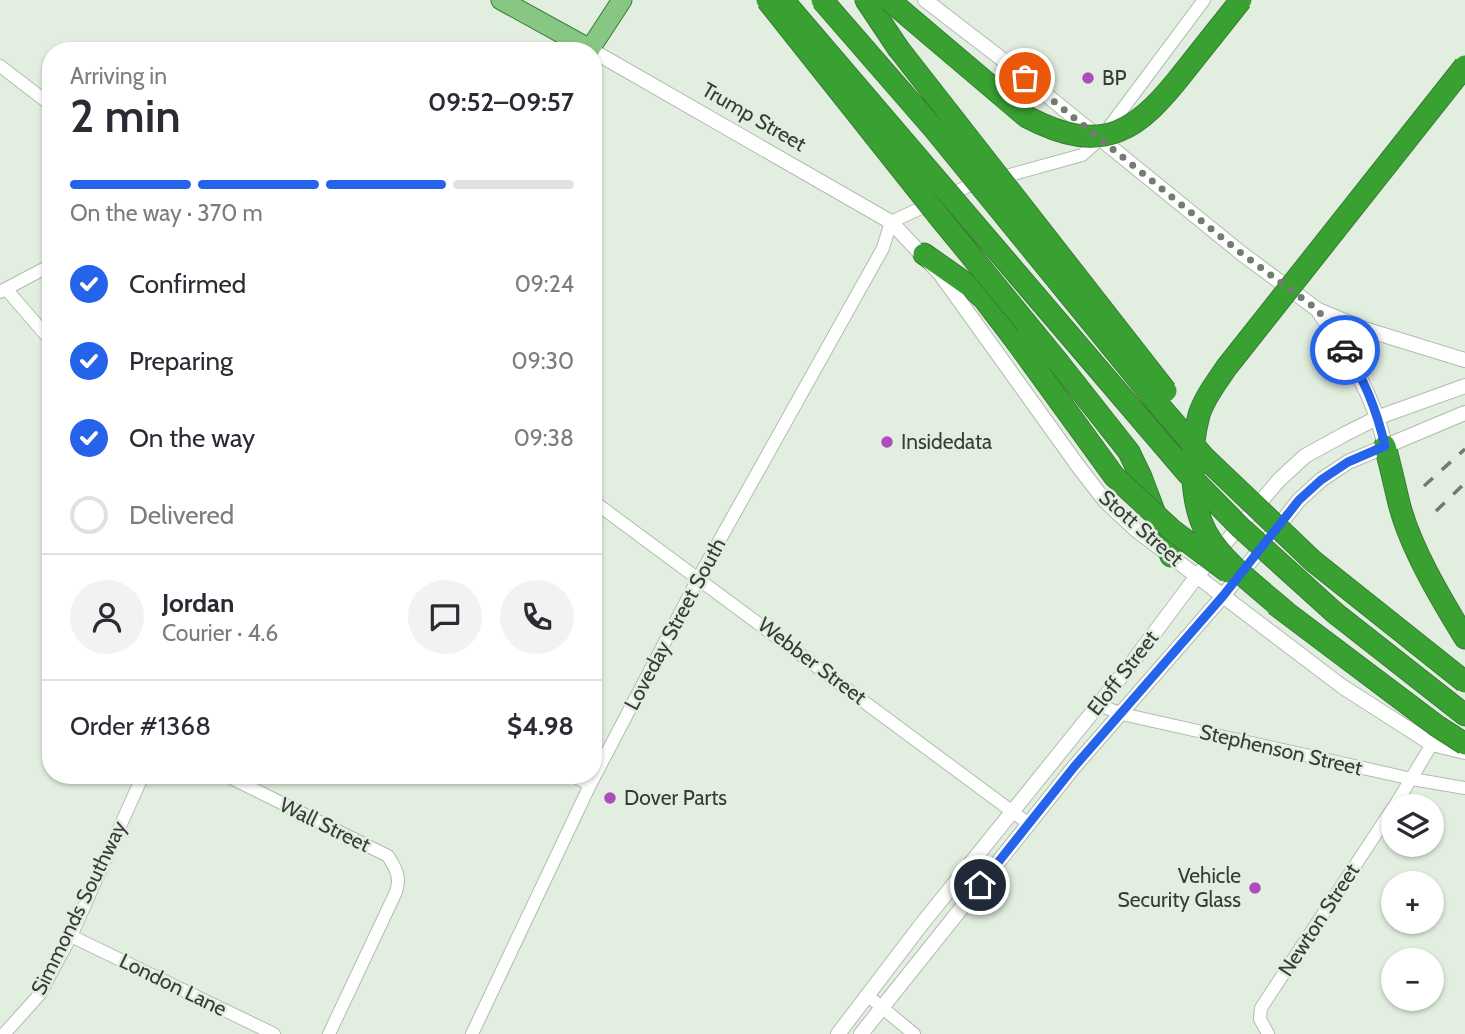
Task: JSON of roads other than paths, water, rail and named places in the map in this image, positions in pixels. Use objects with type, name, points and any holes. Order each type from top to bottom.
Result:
[{"type":"highway","points":[[767,0],[1129,452],[1142,477],[1171,556]]},
{"type":"highway","points":[[783,0],[1188,474],[1240,527],[1335,613],[1465,715]]},
{"type":"highway","points":[[821,0],[935,130],[1204,457],[1349,591],[1465,682]]},
{"type":"highway","points":[[866,0],[898,48],[1268,519]]},
{"type":"highway","points":[[889,0],[1027,117],[1049,129],[1074,136],[1124,130],[1142,119],[1160,103],[1241,0]]},
{"type":"highway","points":[[1286,612],[1218,549],[1206,531],[1198,509],[1194,467],[1199,413],[1226,368],[1465,66]]},
{"type":"highway","points":[[923,254],[984,299],[1102,462],[1130,493],[1217,565],[1286,612],[1437,726],[1465,744]]},
{"type":"highway","points":[[1385,446],[1398,499],[1411,535],[1444,603],[1465,638]]},
{"type":"main road","name":"Trump Street","points":[[501,0],[577,42]]},
{"type":"main road","points":[[596,42],[622,0]]},
{"type":"street","points":[[925,0],[1101,138],[1133,168],[1318,310],[1364,329],[1465,360]]},
{"type":"street","points":[[891,222],[967,187],[1082,155],[1101,138],[1204,0]]},
{"type":"street","name":"Trump Street","points":[[602,56],[891,222]]},
{"type":"street","points":[[0,66],[42,97]]},
{"type":"street","name":"Stott Street","points":[[891,222],[923,254],[1105,501],[1136,530],[1343,687],[1432,744],[1465,752]]},
{"type":"street","name":"Loveday Street South","points":[[602,762],[699,577],[883,248],[891,222]]},
{"type":"street","points":[[42,270],[3,291],[42,332]]},
{"type":"street","points":[[1318,310],[1354,364],[1379,417],[1385,446]]},
{"type":"street","name":"Eloff Street","points":[[838,1034],[1099,705],[1197,576],[1279,480],[1305,456],[1379,417],[1465,386]]},
{"type":"street","name":"Eloff Street","points":[[861,1034],[1074,767],[1223,596],[1299,500],[1321,480],[1348,462],[1465,414]]},
{"type":"street","name":"Webber Street","points":[[602,507],[1029,824]]},
{"type":"street","name":"Stephenson Street","points":[[1099,705],[1122,714],[1412,779],[1465,788]]},
{"type":"street","name":"Newton Street","points":[[1403,794],[1432,744]]},
{"type":"street","name":"Simmonds Southway","points":[[4,1034],[40,993],[71,936],[139,784]]},
{"type":"street","name":"Wall Street","points":[[243,784],[388,856],[397,869],[399,885],[329,1034]]},
{"type":"street","name":"Loveday Street South","points":[[472,1034],[590,785]]},
{"type":"street","name":"Newton Street","points":[[1268,1034],[1260,1018],[1261,1008],[1381,828]]},
{"type":"street","name":"London Lane","points":[[71,936],[274,1034]]},
{"type":"street","points":[[867,995],[914,1034]]},
{"type":"railway","points":[[1424,486],[1465,449]]},
{"type":"railway","points":[[1436,511],[1465,483]]},
{"type":"place","name":"BP","points":[[1088,78]]},
{"type":"place","name":"Insidedata","points":[[887,442]]},
{"type":"place","name":"Dover Parts","points":[[610,798]]},
{"type":"place","name":"Vehicle Security Glass","points":[[1255,888]]}]
